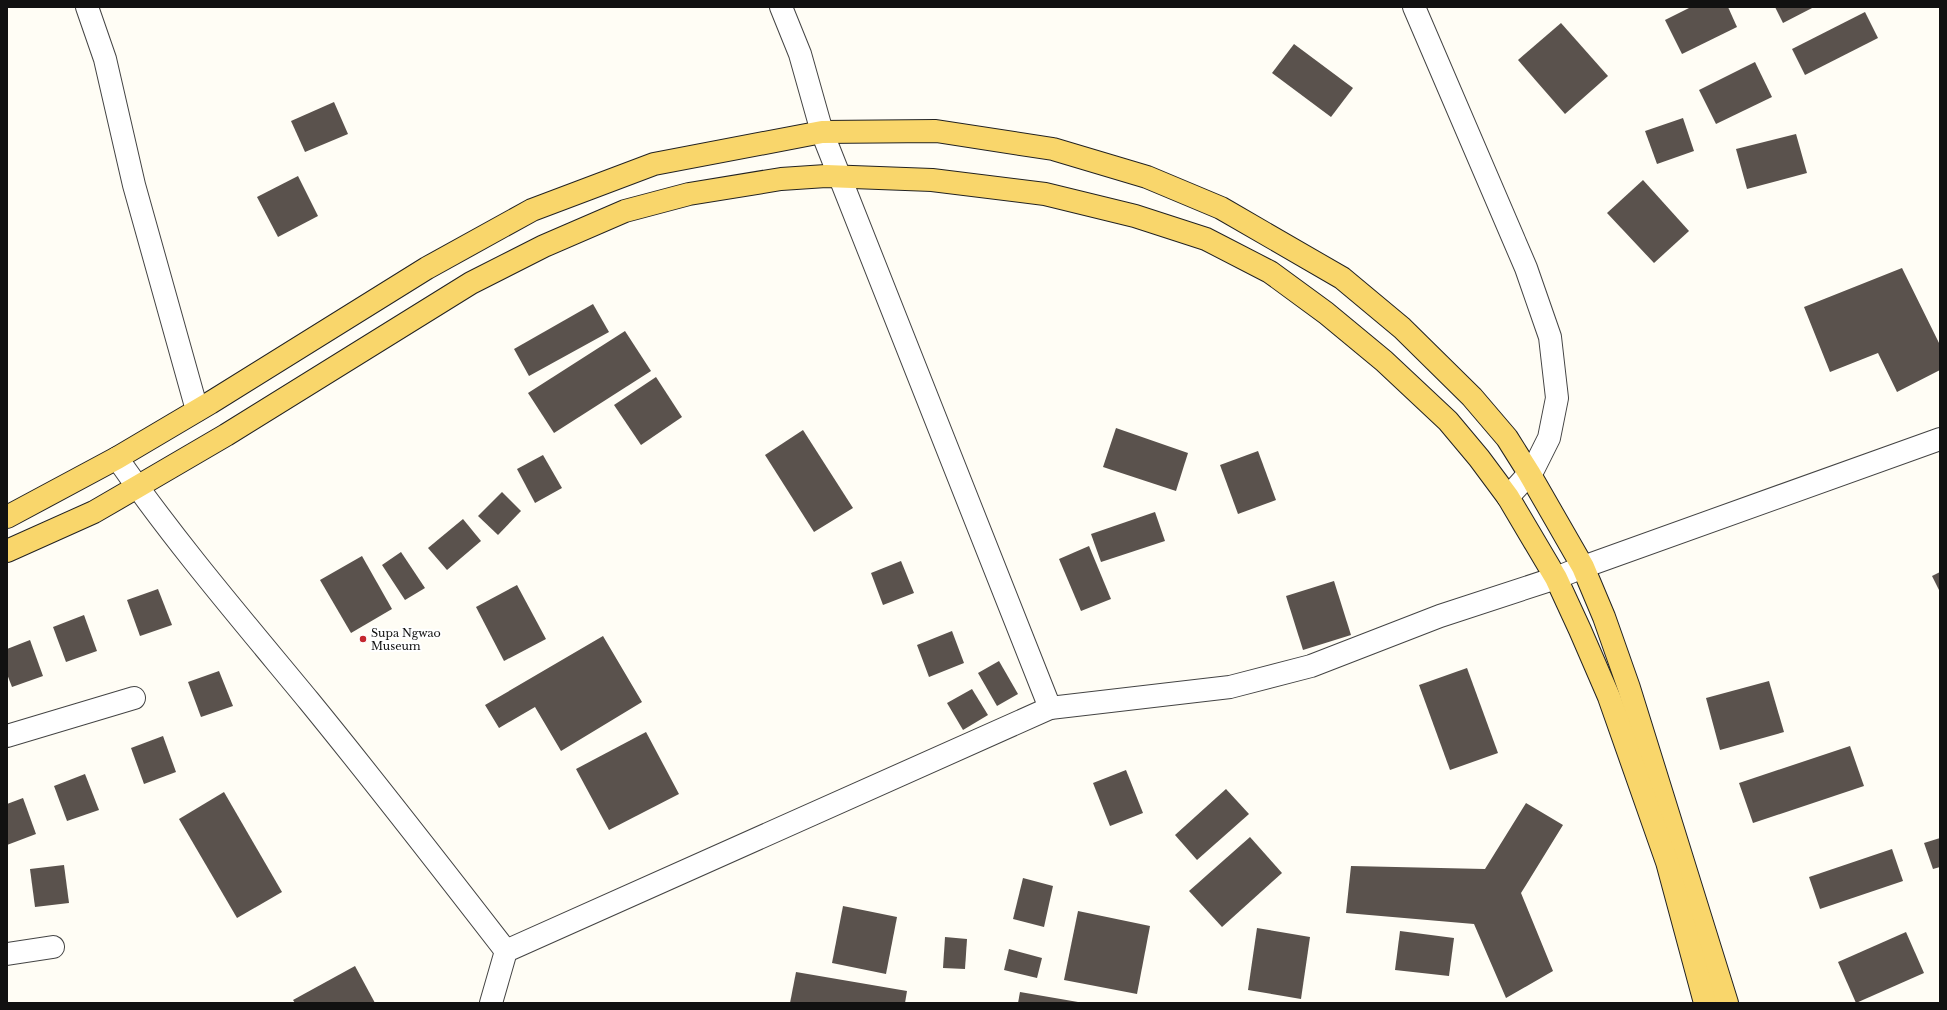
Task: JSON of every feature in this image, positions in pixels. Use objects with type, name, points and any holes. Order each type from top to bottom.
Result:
[{"type":"main road","points":[[7,517],[117,458],[427,268],[532,210],[654,164],[822,132],[936,131],[1053,149],[1147,177],[1221,208],[1342,278],[1402,328],[1472,397],[1507,438],[1583,567],[1604,617],[1629,688],[1727,1003]]},
{"type":"main road","points":[[7,551],[94,512],[226,435],[471,283],[544,246],[625,211],[689,194],[781,179],[839,176],[932,180],[1044,194],[1135,216],[1206,239],[1270,272],[1326,313],[1384,361],[1448,421],[1479,458],[1508,498],[1556,578],[1609,697],[1667,862],[1705,1003]]},
{"type":"street","points":[[87,7],[105,59],[134,185],[197,410]]},
{"type":"street","points":[[781,7],[800,54],[822,132],[1050,708]]},
{"type":"street","points":[[1414,7],[1526,268],[1550,337],[1557,398],[1549,438],[1529,473],[1508,498]]},
{"type":"street","points":[[491,1003],[506,951],[1050,708],[1230,687],[1304,668],[1440,616],[1556,578],[1940,439]]},
{"type":"street","points":[[117,458],[137,487],[218,590],[389,799],[506,951]]},
{"type":"street","points":[[7,736],[134,698]]},
{"type":"street","points":[[7,954],[53,947]]},
{"type":"building","points":[[1691,7],[1728,7],[1737,27],[1682,54],[1665,20]]},
{"type":"building","points":[[1775,7],[1814,7],[1783,23]]},
{"type":"building","points":[[1865,12],[1878,38],[1805,75],[1792,49]]},
{"type":"building","points":[[1561,23],[1608,76],[1565,114],[1518,60]]},
{"type":"building","points":[[1294,44],[1353,88],[1331,117],[1272,73]]},
{"type":"building","points":[[1755,62],[1772,97],[1716,124],[1699,90]]},
{"type":"building","points":[[334,102],[348,134],[305,152],[291,121]]},
{"type":"building","points":[[1683,118],[1694,151],[1657,164],[1645,131]]},
{"type":"building","points":[[1796,134],[1807,173],[1747,189],[1736,149]]},
{"type":"building","points":[[298,176],[318,216],[278,237],[257,197]]},
{"type":"building","points":[[1643,180],[1689,231],[1654,263],[1607,213]]},
{"type":"building","points":[[1902,268],[1940,345],[1940,370],[1897,392],[1878,353],[1830,372],[1804,307]]},
{"type":"building","points":[[593,304],[609,332],[529,376],[514,349]]},
{"type":"building","points":[[625,331],[651,371],[554,433],[528,393]]},
{"type":"building","points":[[656,377],[682,417],[641,445],[614,405]]},
{"type":"building","points":[[1116,428],[1188,453],[1176,491],[1103,467]]},
{"type":"building","points":[[803,430],[853,508],[814,532],[765,455]]},
{"type":"building","points":[[1258,451],[1276,500],[1238,514],[1220,465]]},
{"type":"building","points":[[543,455],[562,488],[535,503],[517,469]]},
{"type":"building","points":[[502,492],[521,511],[498,535],[478,516]]},
{"type":"building","points":[[1155,512],[1165,541],[1101,562],[1091,534]]},
{"type":"building","points":[[463,519],[481,541],[447,570],[428,548]]},
{"type":"building","points":[[1089,546],[1111,599],[1081,611],[1059,559]]},
{"type":"building","points":[[401,552],[425,588],[405,600],[382,565]]},
{"type":"building","points":[[362,556],[392,609],[351,633],[320,580]]},
{"type":"building","points":[[901,561],[914,593],[883,605],[871,573]]},
{"type":"building","points":[[1940,572],[1940,592],[1932,576]]},
{"type":"building","points":[[1334,581],[1351,635],[1303,650],[1286,596]]},
{"type":"building","points":[[517,585],[546,639],[504,661],[476,607]]},
{"type":"building","points":[[158,589],[172,625],[140,636],[127,600]]},
{"type":"building","points":[[84,615],[97,651],[66,662],[53,627]]},
{"type":"building","points":[[952,631],[964,663],[929,677],[917,645]]},
{"type":"building","points":[[603,636],[642,702],[561,751],[535,707],[499,728],[485,705]]},
{"type":"building","points":[[30,640],[43,676],[12,687],[7,674],[7,649]]},
{"type":"building","points":[[999,661],[1018,694],[997,706],[978,673]]},
{"type":"building","points":[[1467,668],[1498,753],[1450,770],[1419,685]]},
{"type":"building","points":[[219,671],[233,706],[201,717],[188,682]]},
{"type":"building","points":[[1769,681],[1784,732],[1720,750],[1706,698]]},
{"type":"building","points":[[972,689],[988,715],[963,730],[947,703]]},
{"type":"building","points":[[646,732],[679,794],[609,830],[576,769]]},
{"type":"building","points":[[163,736],[176,772],[144,784],[131,748]]},
{"type":"building","points":[[1850,746],[1864,786],[1753,823],[1739,783]]},
{"type":"building","points":[[1126,770],[1143,813],[1110,826],[1093,783]]},
{"type":"building","points":[[85,774],[99,810],[67,821],[54,786]]},
{"type":"building","points":[[1226,789],[1249,814],[1197,860],[1175,835]]},
{"type":"building","points":[[224,792],[282,892],[237,918],[179,819]]},
{"type":"building","points":[[23,798],[36,834],[7,845],[7,804]]},
{"type":"building","points":[[1526,803],[1563,825],[1521,893],[1553,971],[1506,998],[1474,924],[1346,913],[1351,866],[1485,869]]},
{"type":"building","points":[[1250,837],[1282,873],[1222,927],[1189,891]]},
{"type":"building","points":[[1940,838],[1940,867],[1933,869],[1924,843]]},
{"type":"building","points":[[1892,849],[1903,881],[1820,909],[1809,877]]},
{"type":"building","points":[[64,865],[69,903],[35,907],[30,869]]},
{"type":"building","points":[[1023,878],[1053,886],[1044,927],[1013,919]]},
{"type":"building","points":[[843,906],[897,917],[886,974],[832,963]]},
{"type":"building","points":[[1078,911],[1150,926],[1137,994],[1064,980]]},
{"type":"building","points":[[1257,928],[1310,937],[1301,999],[1248,990]]},
{"type":"building","points":[[1400,931],[1454,938],[1449,976],[1395,970]]},
{"type":"building","points":[[1906,932],[1924,973],[1856,1003],[1838,962]]},
{"type":"building","points":[[945,937],[967,939],[965,969],[943,968]]},
{"type":"building","points":[[1009,949],[1042,958],[1037,978],[1004,970]]},
{"type":"building","points":[[355,966],[375,1003],[295,1003],[293,1000]]},
{"type":"building","points":[[796,972],[907,991],[905,1003],[790,1003]]},
{"type":"building","points":[[1020,992],[1078,1002],[1078,1003],[1018,1003]]},
{"type":"place","name":"Supa Ngwao Museum","points":[[363,639]]}]
